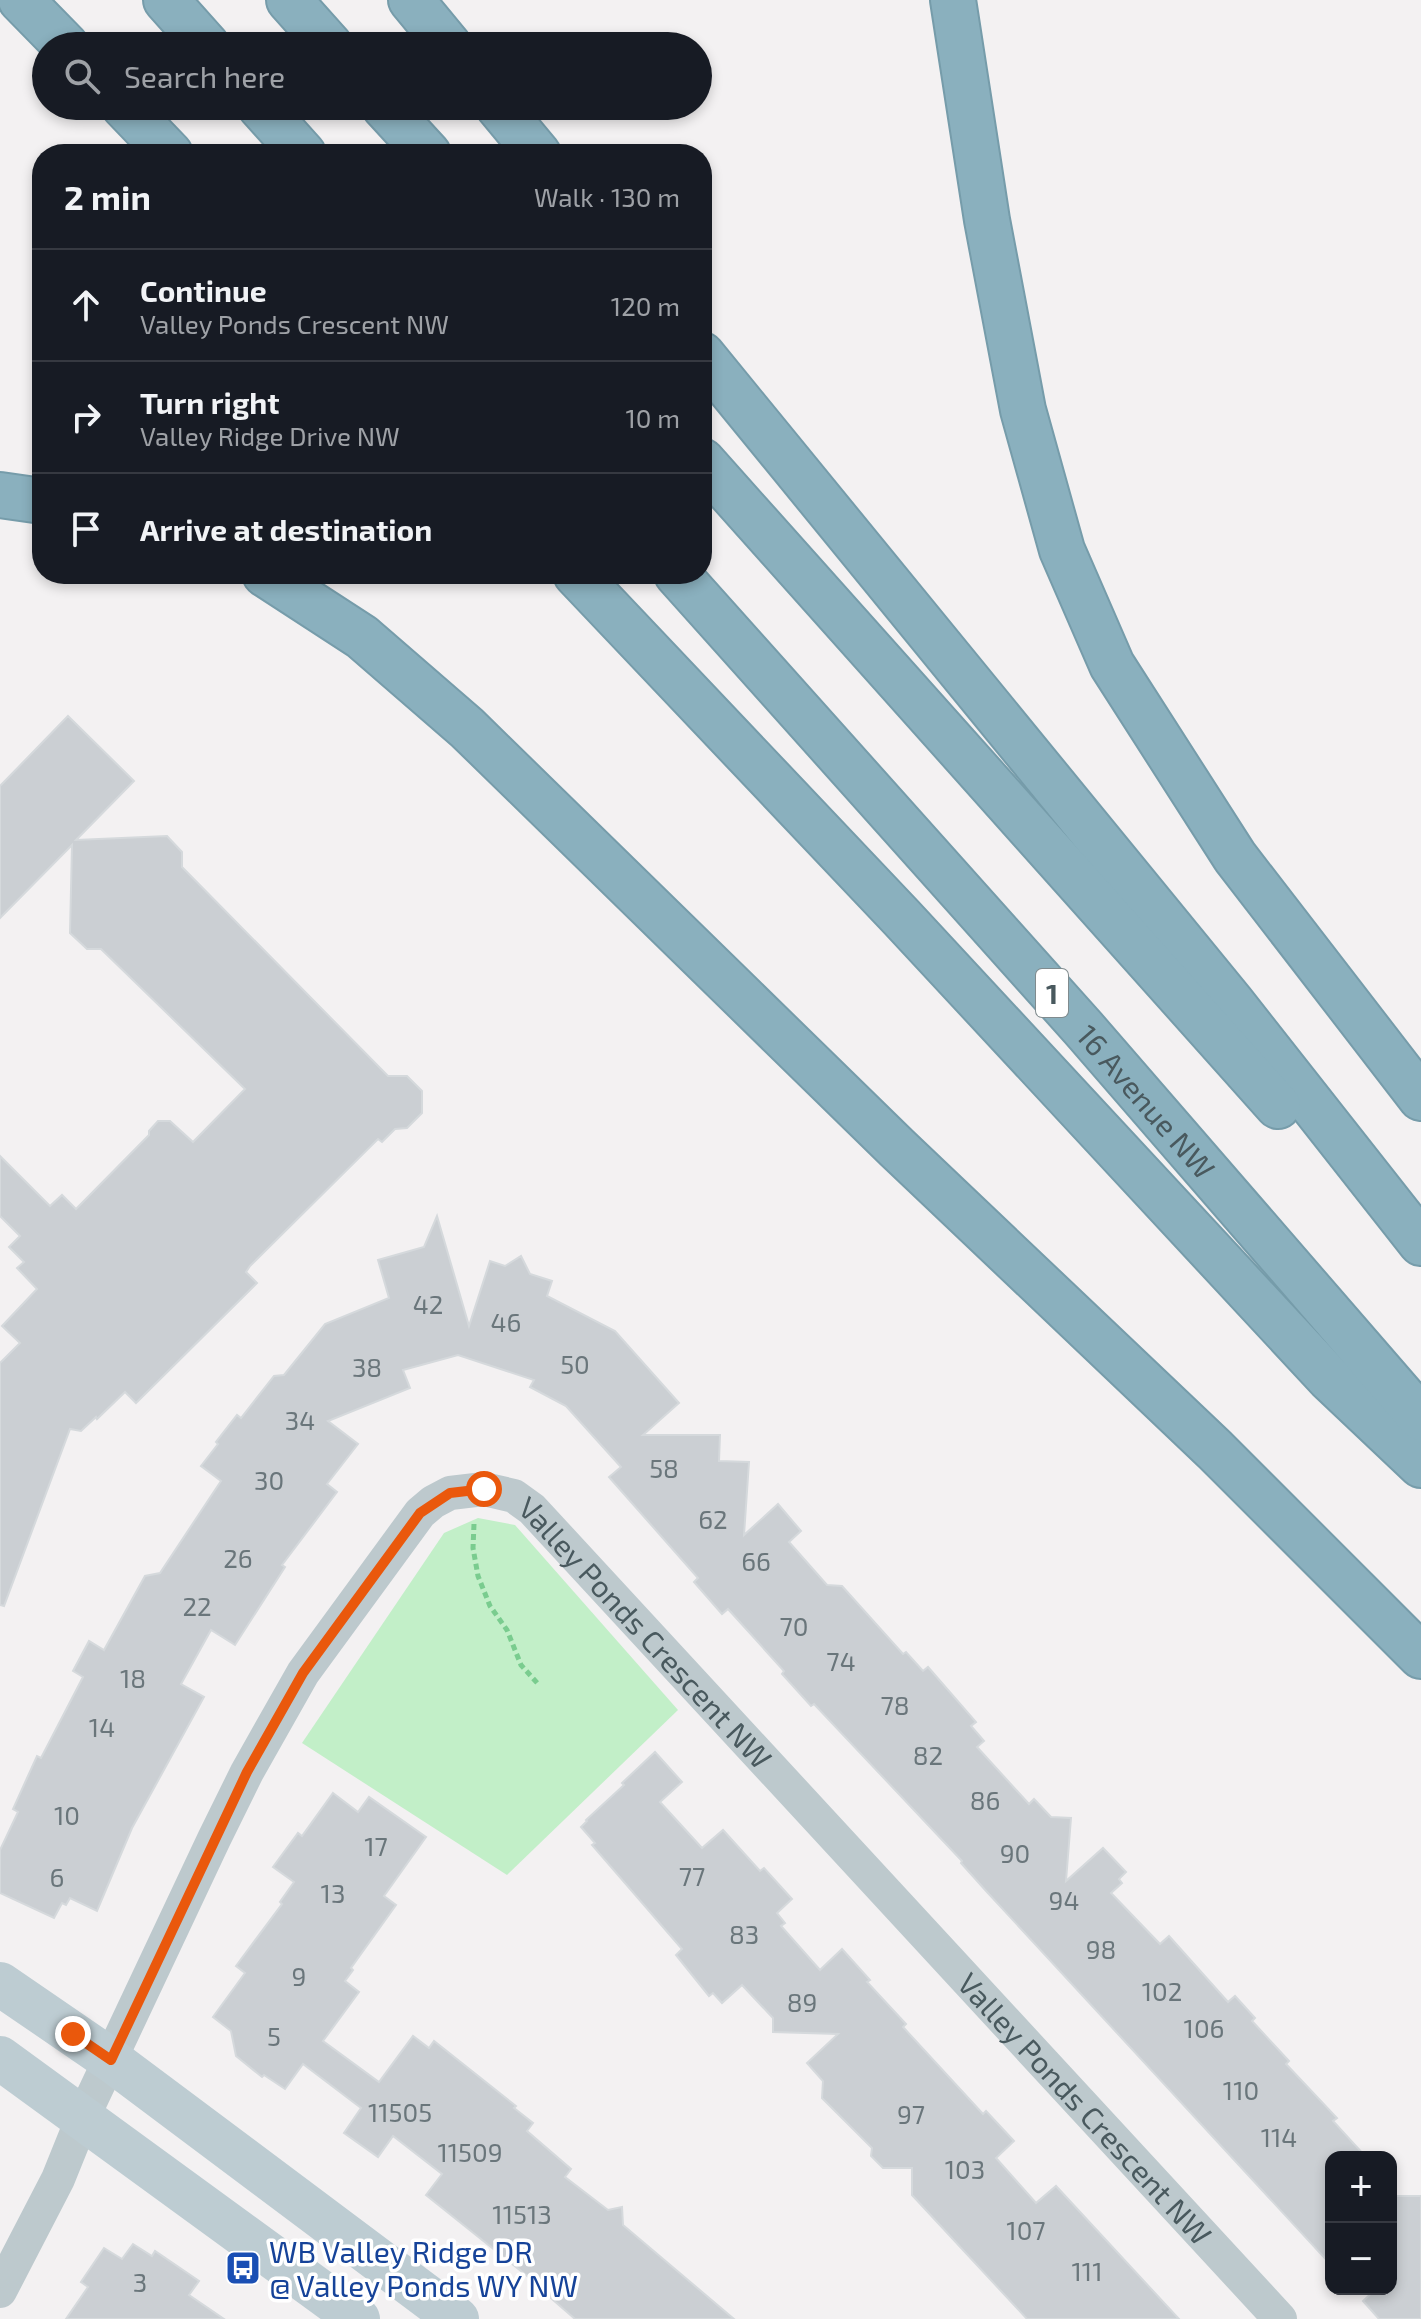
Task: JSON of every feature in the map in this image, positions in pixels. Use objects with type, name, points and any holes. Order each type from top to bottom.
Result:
[{"type":"highway","points":[[21,0],[52,32]]},
{"type":"highway","points":[[166,0],[195,32]]},
{"type":"highway","points":[[289,0],[318,32]]},
{"type":"highway","points":[[411,0],[437,32]]},
{"type":"highway","points":[[953,0],[987,220],[1023,410],[1068,564],[1112,665],[1235,857],[1421,1098]]},
{"type":"highway","points":[[137,120],[160,144]]},
{"type":"highway","points":[[273,120],[294,144]]},
{"type":"highway","points":[[397,120],[419,144]]},
{"type":"highway","points":[[510,120],[530,144]]},
{"type":"highway","points":[[712,367],[1232,1003],[1421,1243]]},
{"type":"highway","points":[[712,472],[1421,1266]]},
{"type":"highway","points":[[0,495],[32,500]]},
{"type":"highway","points":[[280,584],[362,637],[467,728],[897,1148],[1215,1450],[1421,1656]]},
{"type":"highway","points":[[586,584],[1329,1378],[1421,1465]]},
{"type":"highway","name":"16 Avenue NW","points":[[686,584],[1084,1029],[1421,1418]]},
{"type":"street","name":"Valley Ponds Crescent NW","points":[[0,2291],[58,2179],[83,2117],[247,1772],[303,1673],[420,1513],[450,1493],[468,1489],[514,1496],[532,1509],[1280,2319]]},
{"type":"street","points":[[0,1984],[111,2060],[457,2319]]},
{"type":"street","points":[[0,2058],[358,2319]]},
{"type":"path","points":[[474,1524],[473,1548],[478,1576],[490,1606],[507,1630],[521,1665],[539,1685]]},
{"type":"green space","points":[[478,1518],[515,1525],[678,1710],[507,1875],[302,1743],[444,1533]]},
{"type":"building","points":[[68,716],[134,781],[76,840],[167,836],[182,852],[182,867],[388,1076],[407,1076],[422,1091],[422,1113],[407,1128],[395,1129],[382,1142],[378,1139],[250,1266],[246,1272],[257,1283],[136,1403],[125,1392],[81,1431],[70,1429],[4,1606],[0,1605],[0,1363],[20,1343],[2,1326],[37,1289],[17,1268],[24,1262],[9,1247],[20,1236],[0,1216],[0,1156],[50,1206],[62,1195],[76,1209],[149,1135],[158,1121],[170,1121],[193,1142],[245,1089],[101,949],[87,949],[70,933],[72,845],[0,918],[0,786]]},
{"type":"building","points":[[437,1216],[469,1326],[490,1261],[505,1266],[521,1256],[530,1274],[552,1281],[547,1296],[615,1331],[679,1403],[643,1435],[720,1435],[719,1461],[749,1462],[744,1535],[778,1504],[801,1531],[789,1542],[827,1585],[842,1586],[903,1654],[906,1652],[923,1671],[928,1667],[976,1722],[971,1726],[984,1741],[977,1747],[1029,1804],[1034,1799],[1051,1817],[1071,1818],[1066,1881],[1103,1848],[1126,1872],[1119,1879],[1122,1883],[1111,1893],[1160,1944],[1169,1936],[1228,2002],[1235,1996],[1255,2018],[1252,2021],[1289,2061],[1286,2064],[1337,2118],[1333,2121],[1360,2151],[1325,2151],[1325,2258],[987,1892],[962,1861],[814,1704],[811,1706],[728,1609],[722,1614],[694,1582],[698,1578],[609,1477],[621,1467],[566,1406],[530,1387],[534,1380],[458,1355],[403,1370],[410,1388],[328,1421],[358,1444],[327,1484],[337,1492],[282,1565],[285,1567],[235,1645],[211,1630],[181,1684],[204,1697],[132,1828],[97,1911],[70,1898],[66,1905],[62,1903],[54,1918],[0,1893],[0,1850],[18,1812],[13,1809],[37,1756],[41,1758],[83,1677],[73,1671],[89,1641],[104,1650],[145,1576],[160,1573],[221,1481],[201,1466],[218,1444],[216,1442],[237,1415],[241,1418],[274,1376],[284,1375],[325,1324],[389,1298],[378,1260],[424,1247]]},
{"type":"building","points":[[655,1752],[682,1782],[660,1802],[702,1848],[723,1830],[760,1871],[764,1868],[792,1899],[777,1913],[785,1923],[781,1926],[820,1970],[842,1949],[870,1980],[867,1982],[906,2024],[903,2027],[983,2114],[986,2111],[1014,2141],[996,2158],[1036,2203],[1056,2186],[1179,2319],[1027,2319],[912,2195],[912,2168],[883,2168],[871,2156],[872,2148],[822,2098],[823,2081],[807,2063],[838,2034],[773,2032],[773,2018],[742,1985],[722,2003],[713,1993],[709,1996],[676,1955],[682,1949],[592,1845],[595,1843],[581,1827]]},
{"type":"building","points":[[333,1793],[358,1812],[369,1797],[426,1837],[384,1896],[396,1905],[351,1968],[353,1970],[345,1981],[359,1992],[323,2041],[379,2082],[413,2036],[429,2048],[434,2041],[533,2123],[527,2131],[571,2169],[565,2177],[608,2210],[622,2207],[623,2225],[734,2319],[575,2319],[546,2291],[426,2195],[442,2174],[393,2136],[378,2157],[344,2133],[361,2108],[303,2064],[285,2089],[264,2075],[262,2077],[236,2056],[231,2031],[213,2017],[245,1973],[236,1966],[282,1904],[280,1902],[294,1882],[273,1867],[298,1833],[302,1836]]},
{"type":"building","points":[[1397,2196],[1421,2196],[1421,2319],[1379,2319],[1363,2301],[1370,2295],[1397,2295]]},
{"type":"building","points":[[133,2244],[152,2256],[155,2251],[199,2281],[189,2295],[224,2319],[66,2319],[88,2287],[81,2282],[104,2248],[122,2259]]},
{"type":"place","name":"WB Valley Ridge DR @ Valley Ponds WY NW","points":[[243,2268]]},
{"type":"route","points":[[73,2034],[111,2060],[247,1772],[303,1673],[420,1513],[450,1493],[484,1489]]}]
